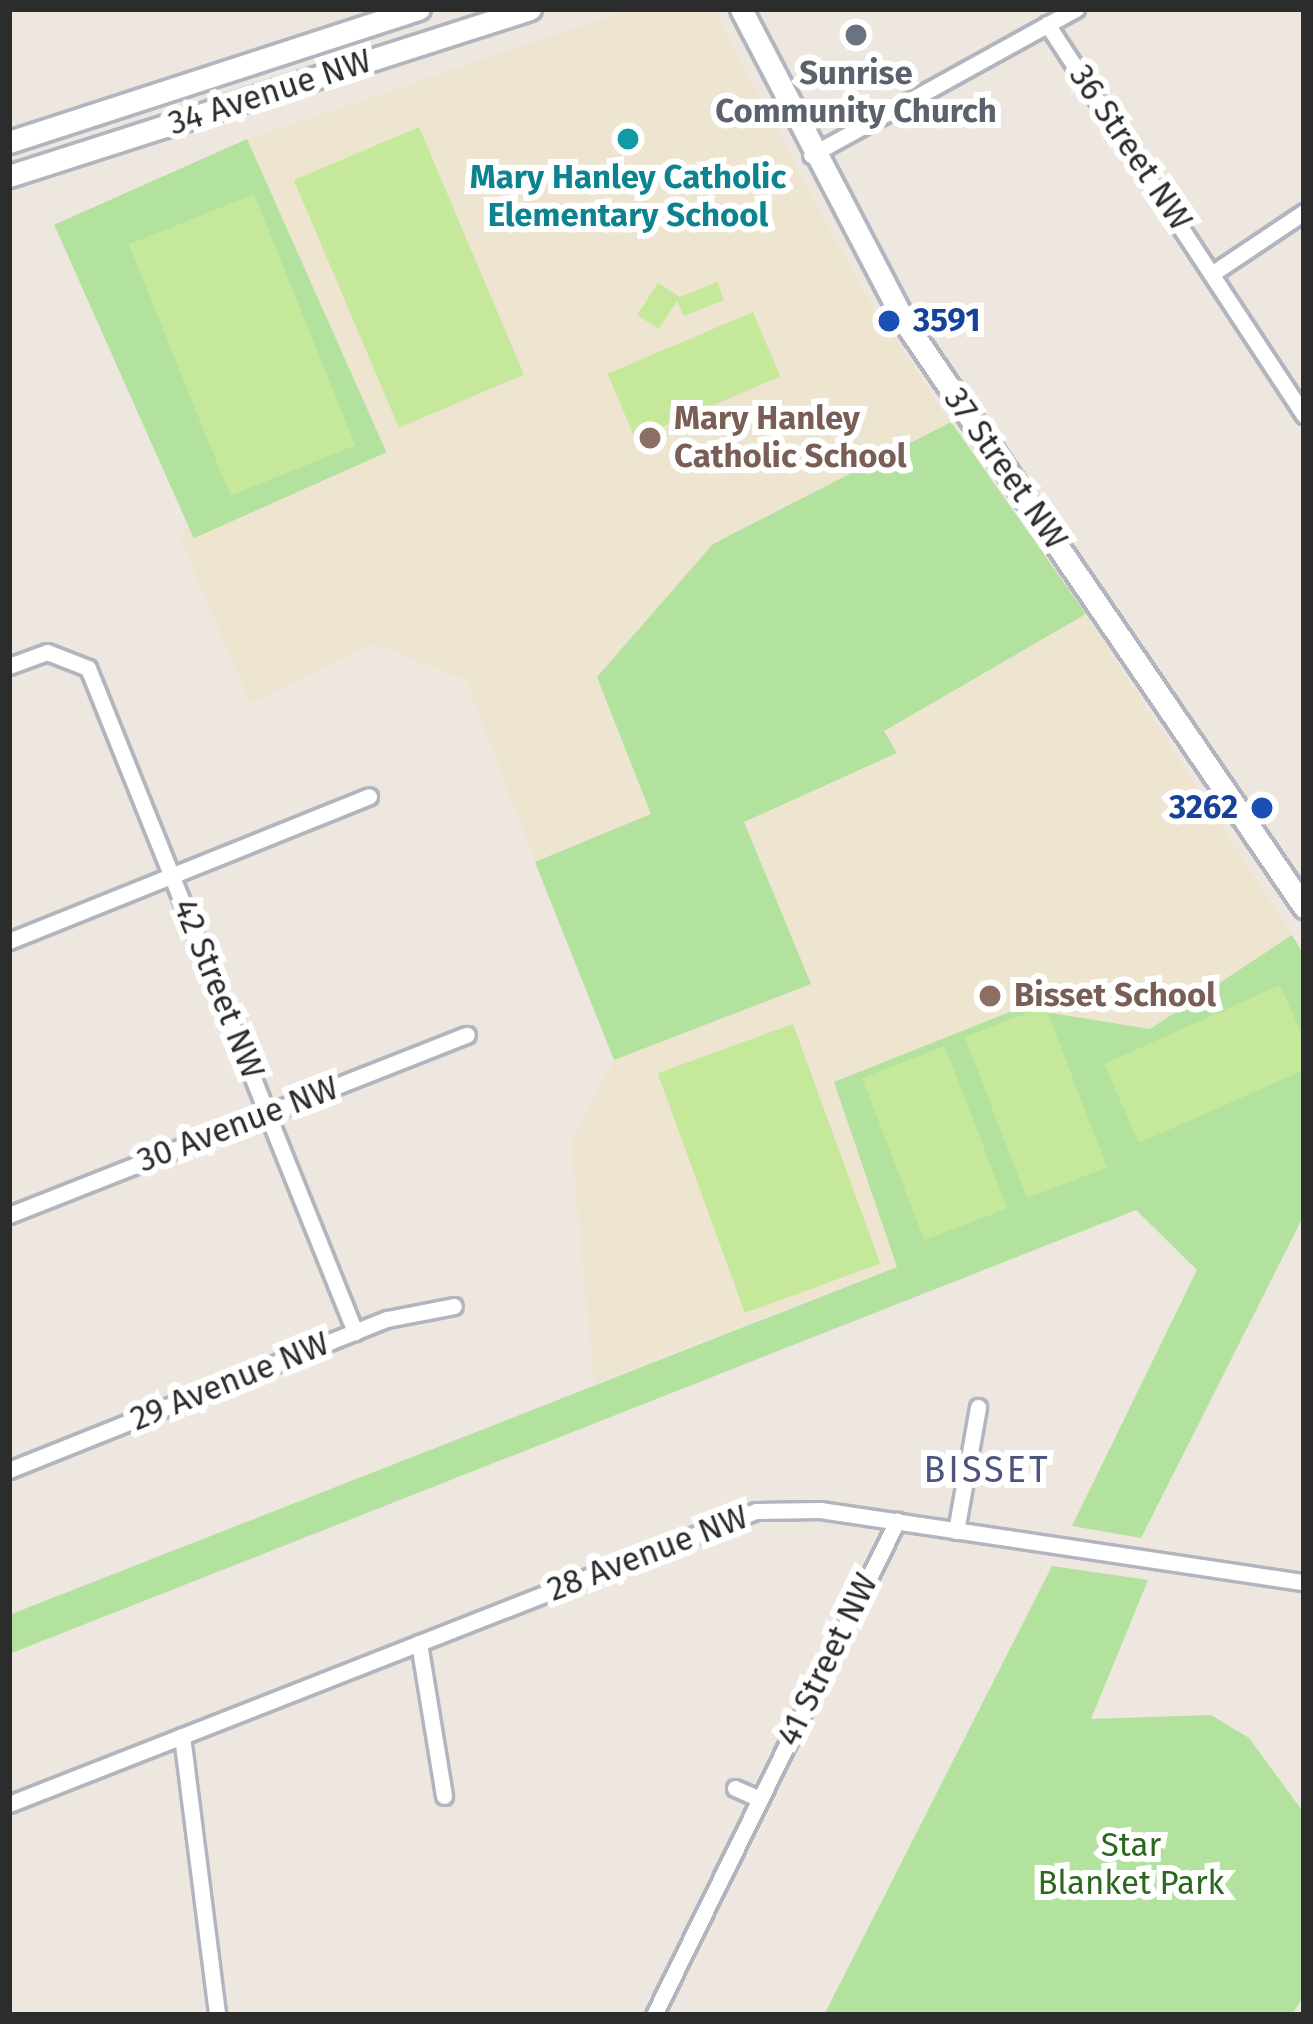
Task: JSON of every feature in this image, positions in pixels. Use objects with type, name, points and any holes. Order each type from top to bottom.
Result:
[{"type":"street","name":"34 Avenue NW","points":[[9,142],[419,9]]},
{"type":"street","name":"34 Avenue NW","points":[[9,176],[530,9]]},
{"type":"street","name":"37 Street NW","points":[[741,9],[812,155],[939,375],[1298,880],[1304,907]]},
{"type":"street","points":[[812,155],[1076,9]]},
{"type":"street","name":"36 Street NW","points":[[1047,24],[1304,415]]},
{"type":"street","points":[[1213,273],[1304,212]]},
{"type":"street","name":"42 Street NW","points":[[9,666],[69,654],[88,668],[355,1332]]},
{"type":"street","points":[[9,941],[369,796]]},
{"type":"street","name":"30 Avenue NW","points":[[9,1215],[466,1035]]},
{"type":"street","name":"29 Avenue NW","points":[[9,1470],[355,1332],[454,1306]]},
{"type":"street","points":[[956,1531],[978,1407]]},
{"type":"street","name":"28 Avenue NW","points":[[9,1804],[740,1515],[897,1522],[1304,1581]]},
{"type":"street","name":"41 Street NW","points":[[654,2015],[897,1522]]},
{"type":"street","points":[[419,1643],[443,1796]]},
{"type":"street","points":[[182,1736],[217,2015]]},
{"type":"street","points":[[735,1788],[760,1799]]},
{"type":"shaded area","name":"Mary Hanley Catholic School","points":[[632,9],[713,9],[858,282],[951,422],[713,544],[597,677],[651,814],[535,862],[466,680],[373,644],[250,703],[177,532],[386,453],[247,139]]},
{"type":"shaded area","name":"Bisset School","points":[[1086,614],[1292,935],[1149,1029],[1020,1008],[834,1082],[898,1266],[594,1383],[571,1142],[614,1060],[811,984],[744,822],[896,754],[883,732]]},
{"type":"green space","points":[[419,127],[524,375],[399,428],[294,180]]},
{"type":"green space","points":[[247,139],[387,452],[194,538],[54,225]]},
{"type":"green space","points":[[254,194],[356,445],[230,496],[129,245]]},
{"type":"green space","points":[[717,282],[724,300],[684,316],[677,301],[659,329],[637,315],[658,283],[680,297]]},
{"type":"green space","points":[[753,312],[780,376],[635,438],[608,374]]},
{"type":"green space","points":[[951,422],[1086,614],[884,731],[897,753],[744,822],[811,984],[614,1060],[535,862],[651,814],[597,677],[713,544]]},
{"type":"green space","points":[[1292,935],[1304,955],[1304,1215],[1141,1538],[1072,1526],[1197,1270],[1136,1210],[9,1654],[9,1615],[897,1267],[834,1082],[1020,1008],[1150,1029]]},
{"type":"green space","points":[[1280,985],[1304,1039],[1304,1070],[1139,1143],[1104,1064]]},
{"type":"green space","points":[[1045,1006],[1107,1168],[1027,1198],[965,1037]]},
{"type":"green space","points":[[793,1024],[880,1264],[745,1313],[658,1073]]},
{"type":"green space","points":[[945,1046],[1007,1208],[924,1240],[862,1078]]},
{"type":"green space","name":"Star Blanket Park","points":[[1052,1566],[1148,1580],[1091,1719],[1211,1715],[1249,1738],[1304,1813],[1304,1995],[1292,2015],[824,2015]]},
{"type":"place","name":"Sunrise Community Church","points":[[856,35]]},
{"type":"place","name":"Mary Hanley Catholic Elementary School","points":[[628,139]]},
{"type":"place","name":"3591","points":[[889,321]]},
{"type":"place","name":"Mary Hanley Catholic School","points":[[650,438]]},
{"type":"place","name":"3262","points":[[1262,808]]},
{"type":"place","name":"Bisset School","points":[[990,996]]},
{"type":"district","name":"BISSET","points":[[987,1471]]}]
